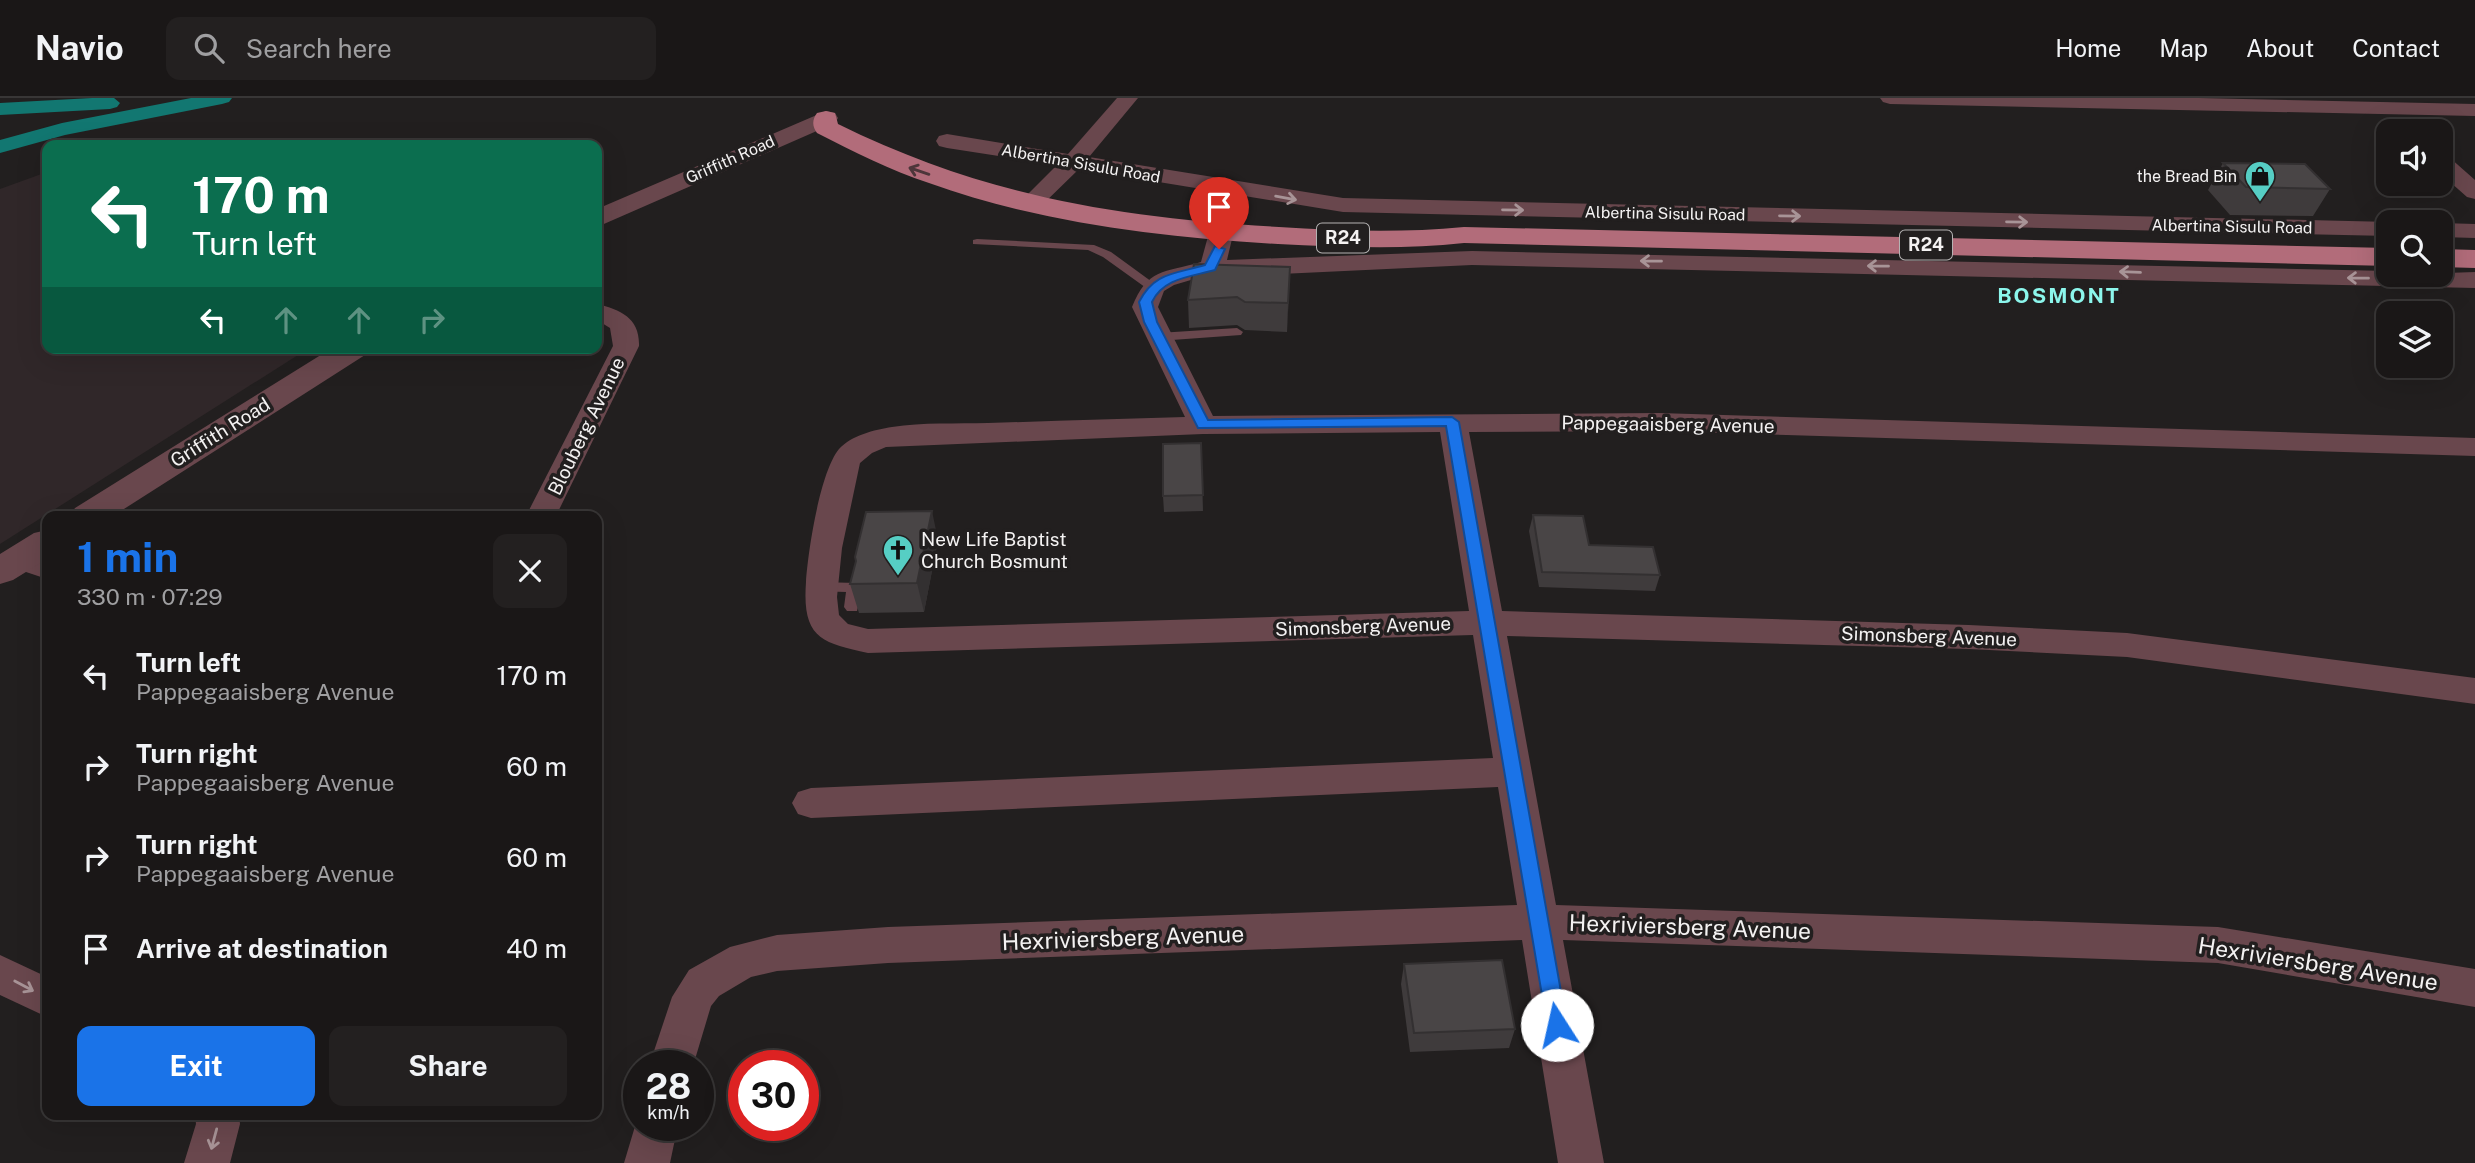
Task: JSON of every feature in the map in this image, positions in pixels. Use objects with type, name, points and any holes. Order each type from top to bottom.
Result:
[{"type":"main road","points":[[803,98],[826,118]]},
{"type":"main road","name":"Albertina Sisulu Road","points":[[826,118],[850,118],[1039,196],[1223,226],[1409,241],[1464,235],[2376,257]]},
{"type":"main road","points":[[2453,258],[2475,259]]},
{"type":"street","points":[[1039,196],[1074,161],[1128,98]]},
{"type":"street","points":[[1890,98],[2375,103],[2475,110]]},
{"type":"street","points":[[2375,103],[2393,119]]},
{"type":"street","name":"Griffith Road","points":[[602,217],[826,118]]},
{"type":"street","name":"Albertina Sisulu Road","points":[[947,141],[1343,205],[2376,229]]},
{"type":"street","points":[[2453,173],[2475,192]]},
{"type":"street","points":[[1210,267],[1217,256],[1223,226]]},
{"type":"street","points":[[2453,230],[2475,231]]},
{"type":"street","points":[[1203,425],[1145,307],[1153,286],[1210,267],[1486,258],[2475,280]]},
{"type":"street","name":"Blouberg Avenue","points":[[544,511],[626,346],[627,331],[623,325],[617,319],[602,314]]},
{"type":"street","name":"Griffith Road","points":[[96,511],[344,354]]},
{"type":"street","points":[[1452,422],[1581,1163]]},
{"type":"street","name":"Pappegaaisberg Avenue","points":[[1203,425],[1659,422],[2475,447]]},
{"type":"street","name":"Simonsberg Avenue","points":[[1203,425],[900,435],[870,442],[856,450],[845,463],[819,587],[821,615],[828,627],[850,637],[868,641],[1486,623],[1969,637],[2127,645],[2475,691]]},
{"type":"street","name":"Pappegaaisberg Avenue","points":[[2346,444],[2475,467]]},
{"type":"street","points":[[811,803],[1513,772]]},
{"type":"street","name":"Hexriviersberg Avenue","points":[[676,1050],[694,997],[704,984],[744,960],[777,953],[888,945],[1539,922],[2218,945],[2475,988]]},
{"type":"street","points":[[0,974],[42,995]]},
{"type":"street","points":[[207,1163],[218,1120]]},
{"type":"street","points":[[647,1163],[652,1141]]},
{"type":"lane","points":[[977,242],[1090,247],[1106,251],[1136,279],[1153,286]]},
{"type":"lane","points":[[1158,337],[1237,332]]},
{"type":"lane","points":[[819,587],[852,587],[852,607]]},
{"type":"shaded area","points":[[42,174],[42,354],[300,354],[52,511],[42,511],[42,517],[0,544],[0,189]]},
{"type":"building","points":[[2223,163],[2305,164],[2330,189],[2246,187]]},
{"type":"building","points":[[1194,264],[1290,267],[1288,303],[1245,302],[1237,297],[1188,300]]},
{"type":"building","points":[[1201,443],[1203,495],[1163,496],[1163,444]]},
{"type":"building","points":[[932,511],[917,583],[850,584],[866,512]]},
{"type":"building","points":[[1533,515],[1583,516],[1589,545],[1653,547],[1660,575],[1542,572]]},
{"type":"building","points":[[1502,960],[1515,1029],[1414,1033],[1404,964]]},
{"type":"waterway","points":[[0,147],[62,129],[222,98]]},
{"type":"waterway","points":[[0,109],[110,103]]},
{"type":"place","name":"the Bread Bin","points":[[2260,203]]},
{"type":"place","name":"New Life Baptist Church Bosmunt","points":[[898,577]]},
{"type":"district","name":"BOSMONT","points":[[2059,296]]},
{"type":"route","points":[[1219,249],[1210,267],[1153,286],[1145,302],[1150,322],[1203,425],[1452,422],[1557,1025]]}]
